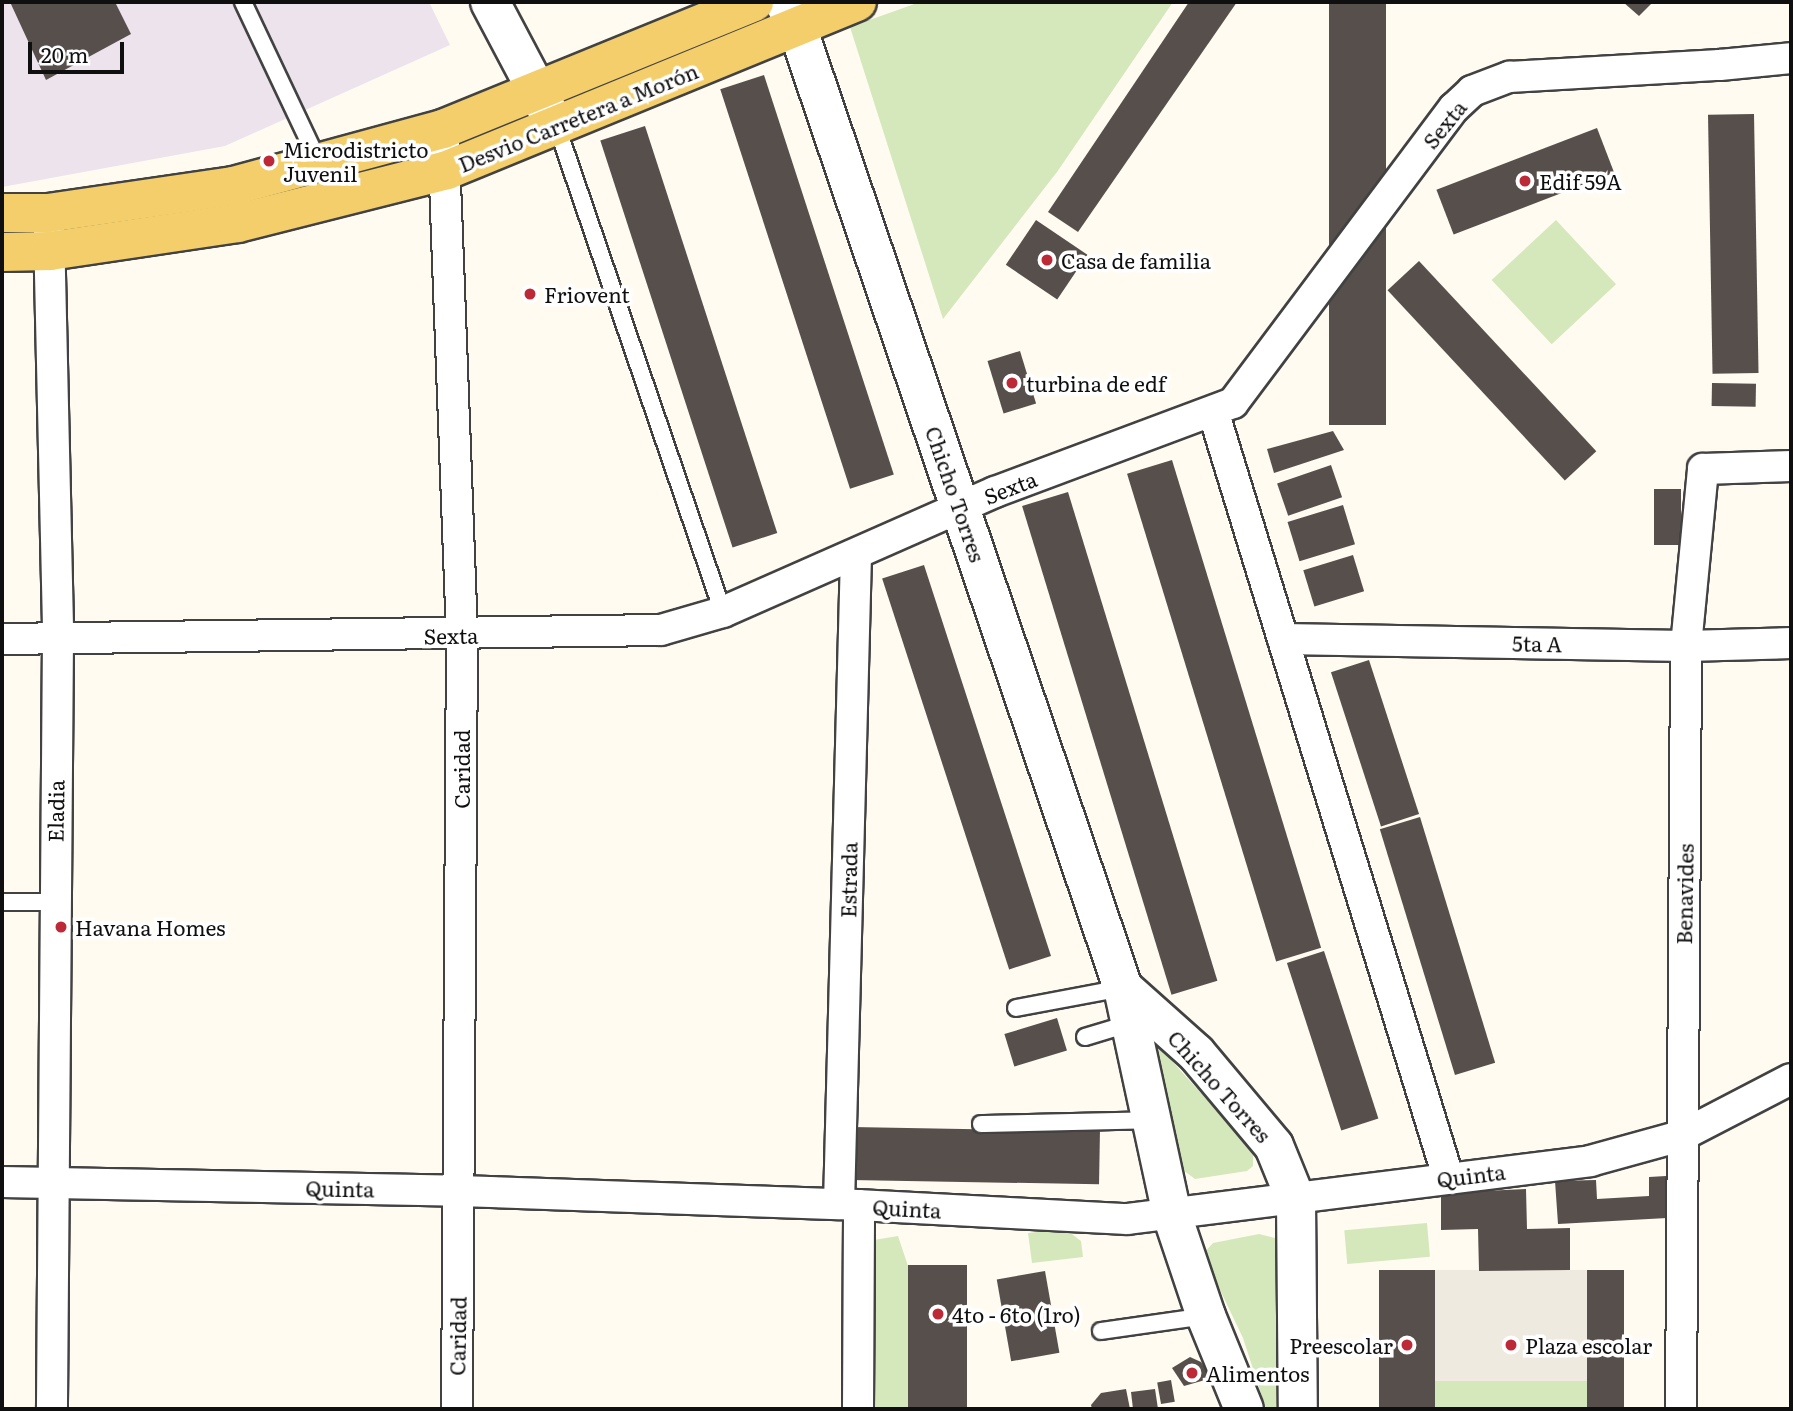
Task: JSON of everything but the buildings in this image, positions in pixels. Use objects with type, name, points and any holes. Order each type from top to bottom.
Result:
[{"type":"main road","name":"Desvio Carretera a Morón","points":[[2,213],[48,213],[233,186],[443,129],[754,2]]},
{"type":"main road","name":"Desvio Carretera a Morón","points":[[2,252],[50,251],[238,223],[447,170],[557,127],[790,14],[857,2]]},
{"type":"street","points":[[490,2],[557,127]]},
{"type":"street","name":"Chicho Torres","points":[[790,14],[960,507],[1127,1006],[1172,1215],[1206,1316],[1244,1409]]},
{"type":"street","name":"Sexta","points":[[2,639],[661,631],[723,612],[960,507],[1233,403],[1454,108],[1472,91],[1509,77],[1720,65],[1791,58]]},
{"type":"street","name":"Caridad","points":[[443,129],[447,170],[462,635],[457,1409]]},
{"type":"street","name":"Eladia","points":[[48,213],[58,638],[54,902],[56,1181],[52,1409]]},
{"type":"street","points":[[1213,411],[1448,1177]]},
{"type":"street","name":"Benavides","points":[[1681,1409],[1686,646],[1703,469],[1791,466]]},
{"type":"street","name":"Estrada","points":[[856,555],[849,1205],[858,1409]]},
{"type":"street","name":"5ta A","points":[[1283,639],[1686,646],[1791,643]]},
{"type":"street","name":"Chicho Torres","points":[[1127,1006],[1196,1054],[1274,1146],[1296,1200],[1298,1409]]},
{"type":"street","name":"Quinta","points":[[2,1182],[459,1191],[849,1205],[1127,1219],[1296,1200],[1448,1177],[1590,1161],[1681,1136],[1791,1079]]},
{"type":"lane","points":[[243,2],[319,163]]},
{"type":"lane","points":[[557,127],[723,612]]},
{"type":"lane","points":[[2,902],[54,902]]},
{"type":"lane","points":[[1016,1008],[1127,1006]]},
{"type":"lane","points":[[1085,1037],[1127,1006]]},
{"type":"lane","points":[[981,1124],[1152,1120]]},
{"type":"lane","points":[[1101,1331],[1206,1316]]},
{"type":"shaded area","points":[[2,2],[429,2],[450,45],[225,146],[2,187]]},
{"type":"shaded area","name":"Plaza escolar","points":[[1435,1270],[1587,1270],[1587,1381],[1435,1381]]},
{"type":"green space","points":[[920,2],[1173,2],[1057,172],[943,319],[850,27]]},
{"type":"green space","points":[[1556,220],[1616,284],[1552,344],[1492,280]]},
{"type":"green space","points":[[1155,1049],[1162,1050],[1253,1151],[1253,1166],[1247,1171],[1195,1179],[1183,1170]]},
{"type":"green space","points":[[1427,1223],[1430,1257],[1347,1264],[1344,1230]]},
{"type":"green space","points":[[1065,1229],[1081,1241],[1083,1257],[1032,1263],[1028,1233]]},
{"type":"green space","points":[[1259,1234],[1275,1238],[1279,1256],[1282,1409],[1266,1409],[1243,1338],[1203,1254],[1213,1243]]},
{"type":"green space","points":[[898,1236],[908,1266],[910,1409],[872,1409],[874,1240]]},
{"type":"green space","points":[[1435,1381],[1588,1381],[1588,1409],[1435,1409]]},
{"type":"place","name":"Microdistricto Juvenil","points":[[269,161]]},
{"type":"place","name":"Edif 59A","points":[[1525,181]]},
{"type":"place","name":"Casa de familia","points":[[1047,260]]},
{"type":"place","name":"Friovent","points":[[530,294]]},
{"type":"place","name":"turbina de edf","points":[[1012,383]]},
{"type":"place","name":"Havana Homes","points":[[61,927]]},
{"type":"place","name":"4to - 6to (1ro)","points":[[938,1314]]},
{"type":"place","name":"Preescolar","points":[[1407,1345]]},
{"type":"place","name":"Plaza escolar","points":[[1511,1345]]},
{"type":"place","name":"Alimentos","points":[[1192,1373]]}]
